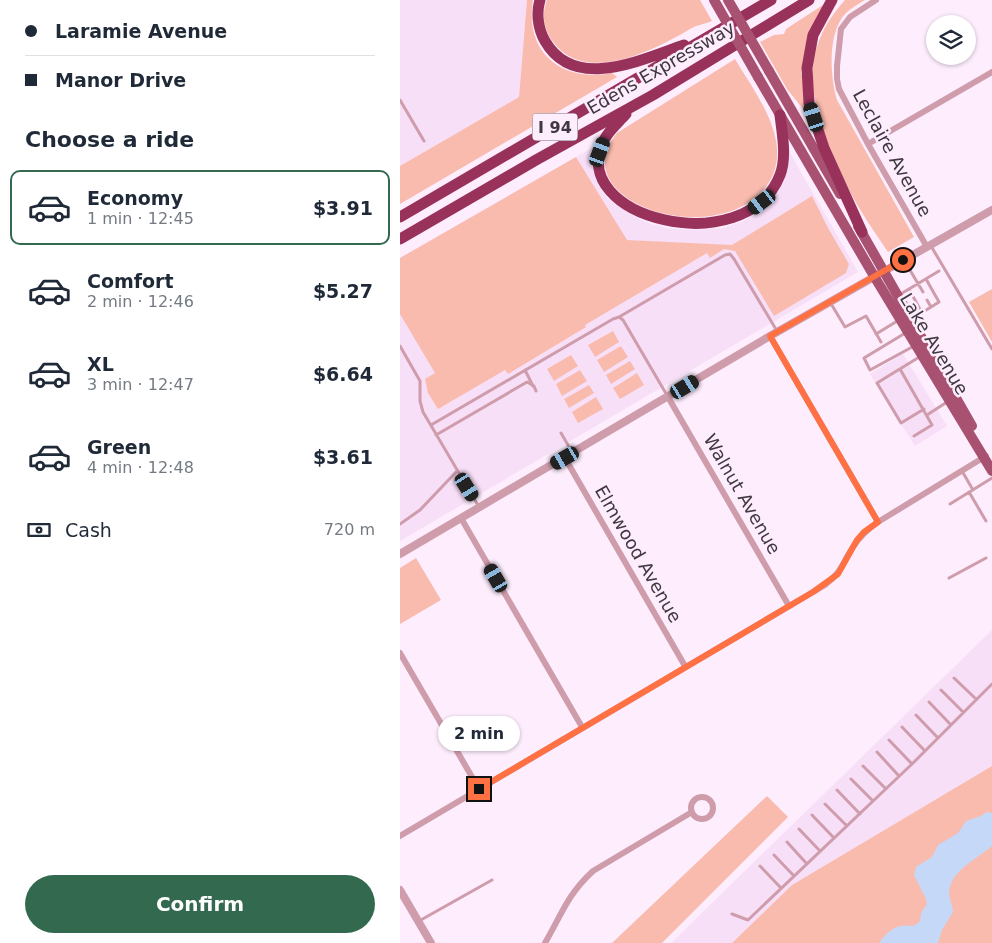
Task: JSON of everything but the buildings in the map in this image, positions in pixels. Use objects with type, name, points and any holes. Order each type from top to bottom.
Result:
[{"type":"highway","points":[[540,0],[538,16],[543,37],[557,57],[575,67],[597,70],[615,66],[646,58],[709,36]]},
{"type":"highway","name":"Edens Expressway","points":[[400,217],[771,0]]},
{"type":"highway","name":"Edens Expressway","points":[[400,239],[634,106],[809,0]]},
{"type":"highway","points":[[832,0],[813,35],[807,68],[809,103],[824,148],[862,232]]},
{"type":"highway","points":[[634,106],[604,140],[598,164],[600,174],[604,184],[622,201],[652,216],[677,223],[710,223],[726,220],[739,216],[762,202],[776,184],[781,173],[783,148],[780,115]]},
{"type":"main road","name":"Lake Avenue","points":[[714,0],[900,320],[988,459]]},
{"type":"main road","name":"Lake Avenue","points":[[728,0],[982,443],[992,471]]},
{"type":"street","name":"Leclaire Avenue","points":[[876,0],[858,10],[845,22],[840,38],[837,66],[839,89],[868,144],[929,246]]},
{"type":"street","points":[[868,144],[992,72]]},
{"type":"street","points":[[400,554],[884,270],[992,210]]},
{"type":"street","points":[[774,334],[878,522]]},
{"type":"street","name":"Walnut Avenue","points":[[668,397],[789,606]]},
{"type":"street","name":"Elmwood Avenue","points":[[565,458],[686,666]]},
{"type":"street","points":[[400,836],[833,579],[843,567],[857,540],[864,532],[962,471],[988,459]]},
{"type":"street","points":[[461,518],[582,727]]},
{"type":"street","points":[[400,653],[479,789]]},
{"type":"street","points":[[546,943],[568,898],[593,871],[692,812]]},
{"type":"street","points":[[400,890],[431,943]]},
{"type":"lane","points":[[400,100],[424,141]]},
{"type":"lane","points":[[929,246],[992,349]]},
{"type":"lane","points":[[430,425],[725,254],[730,254],[734,259],[774,334]]},
{"type":"lane","points":[[903,260],[923,292]]},
{"type":"lane","points":[[898,296],[939,271]]},
{"type":"lane","points":[[912,319],[939,302],[926,279]]},
{"type":"lane","points":[[909,290],[922,313]]},
{"type":"lane","points":[[927,300],[931,307]]},
{"type":"lane","points":[[830,302],[846,327],[866,316],[881,342]]},
{"type":"lane","points":[[619,316],[668,397]]},
{"type":"lane","points":[[876,334],[900,320]]},
{"type":"lane","points":[[908,332],[864,358],[870,370],[916,345]]},
{"type":"lane","points":[[400,346],[420,381],[421,405],[430,425],[480,508]]},
{"type":"lane","points":[[922,355],[877,383],[901,422],[924,409]]},
{"type":"lane","points":[[900,369],[932,425],[914,436]]},
{"type":"lane","points":[[526,370],[536,391]]},
{"type":"lane","points":[[436,435],[524,383],[527,382],[534,386]]},
{"type":"lane","points":[[927,415],[950,401]]},
{"type":"lane","points":[[561,433],[572,453]]},
{"type":"lane","points":[[400,524],[420,510],[457,471]]},
{"type":"lane","points":[[962,471],[973,490]]},
{"type":"lane","points":[[950,504],[992,478]]},
{"type":"lane","points":[[969,492],[986,521]]},
{"type":"lane","points":[[949,578],[986,558]]},
{"type":"lane","points":[[954,678],[976,699]]},
{"type":"lane","points":[[732,914],[748,920],[900,776],[992,684]]},
{"type":"lane","points":[[941,690],[963,712]]},
{"type":"lane","points":[[929,702],[951,725]]},
{"type":"lane","points":[[916,715],[938,738]]},
{"type":"lane","points":[[902,727],[925,751]]},
{"type":"lane","points":[[889,740],[912,764]]},
{"type":"lane","points":[[877,752],[900,776]]},
{"type":"lane","points":[[863,766],[886,789]]},
{"type":"lane","points":[[851,779],[873,801]]},
{"type":"lane","points":[[837,790],[860,814]]},
{"type":"lane","points":[[825,804],[847,826]]},
{"type":"lane","points":[[812,815],[834,838]]},
{"type":"lane","points":[[799,829],[820,851]]},
{"type":"lane","points":[[787,842],[807,864]]},
{"type":"lane","points":[[774,855],[794,876]]},
{"type":"lane","points":[[760,866],[782,888]]},
{"type":"lane","points":[[419,922],[492,880]]},
{"type":"shaded area","points":[[400,0],[527,0],[519,97],[400,166]]},
{"type":"shaded area","points":[[527,0],[533,0],[532,19],[535,35],[541,49],[550,60],[563,68],[577,73],[594,75],[612,73],[617,77],[400,204],[400,166],[519,97]]},
{"type":"shaded area","points":[[547,0],[700,0],[712,21],[692,28],[640,54],[621,60],[602,63],[584,61],[568,55],[554,43],[544,23],[544,11]]},
{"type":"shaded area","points":[[845,0],[865,0],[846,13],[836,31],[833,43],[832,67],[837,100],[914,237],[888,252],[864,216],[843,179],[829,146],[816,106],[813,70],[816,52],[822,34],[831,17]]},
{"type":"shaded area","points":[[823,5],[803,60],[801,74],[803,77],[807,114],[787,89],[760,42],[774,35],[784,34],[786,29]]},
{"type":"shaded area","points":[[735,59],[767,113],[775,136],[777,160],[773,176],[767,185],[740,208],[711,216],[679,216],[650,210],[625,197],[609,179],[605,157],[617,133]]},
{"type":"shaded area","points":[[595,146],[592,164],[594,176],[608,199],[635,217],[651,224],[690,230],[722,228],[741,222],[760,212],[772,201],[781,187],[786,175],[789,151],[858,272],[400,541],[400,258]]},
{"type":"shaded area","points":[[576,157],[627,240],[732,245],[812,196],[849,264],[846,273],[774,316],[735,251],[724,249],[710,258],[707,253],[585,325],[586,327],[508,374],[505,370],[438,409],[428,393],[425,379],[435,373],[400,314],[400,258]]},
{"type":"shaded area","points":[[992,289],[992,342],[969,302]]},
{"type":"shaded area","points":[[613,331],[619,342],[595,357],[588,345]]},
{"type":"shaded area","points":[[621,346],[628,357],[604,372],[597,360]]},
{"type":"shaded area","points":[[903,354],[947,426],[915,446],[870,374]]},
{"type":"shaded area","points":[[571,355],[578,366],[554,381],[547,369]]},
{"type":"shaded area","points":[[630,361],[635,369],[611,384],[606,375]]},
{"type":"shaded area","points":[[580,370],[587,381],[562,396],[556,384]]},
{"type":"shaded area","points":[[637,373],[644,385],[620,399],[613,388]]},
{"type":"shaded area","points":[[589,385],[594,393],[569,408],[564,399]]},
{"type":"shaded area","points":[[596,397],[603,409],[578,423],[572,412]]},
{"type":"shaded area","points":[[416,558],[441,600],[400,624],[400,568]]},
{"type":"shaded area","points":[[992,630],[992,766],[792,885],[732,943],[671,943]]},
{"type":"shaded area","points":[[992,766],[992,943],[732,943],[792,885]]},
{"type":"shaded area","points":[[767,796],[788,817],[662,943],[612,943]]},
{"type":"water","points":[[987,812],[992,813],[992,846],[954,877],[949,892],[953,912],[942,930],[938,943],[879,943],[894,928],[913,925],[920,921],[921,913],[927,904],[914,875],[916,867],[932,857],[938,845],[958,833],[966,821]]},
{"type":"route","points":[[479,789],[825,585],[838,574],[857,540],[864,532],[878,522],[770,336],[903,260]]}]
